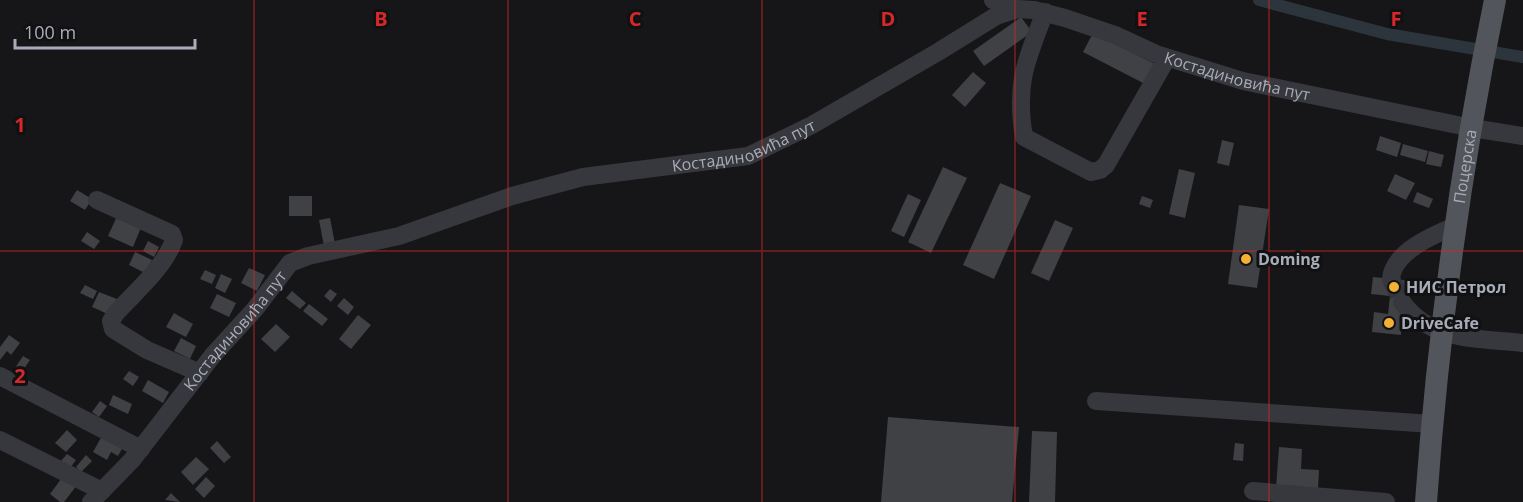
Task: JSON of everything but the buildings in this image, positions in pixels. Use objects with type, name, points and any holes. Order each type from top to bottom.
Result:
[{"type":"main road","name":"Поцерска","points":[[1426,502],[1432,424],[1455,226],[1494,7]]},
{"type":"street","points":[[993,0],[1017,9]]},
{"type":"street","name":"Костадиновића пут","points":[[96,497],[141,449],[290,263],[308,256],[399,236],[513,196],[584,177],[748,156],[812,125],[996,16],[1017,9],[1045,12],[1115,35],[1167,58],[1244,81],[1472,128],[1523,136]]},
{"type":"street","points":[[1045,12],[1023,69],[1019,105],[1024,137],[1090,172],[1100,170],[1106,165],[1167,58]]},
{"type":"street","points":[[97,200],[172,234],[174,240],[164,259],[116,313],[111,321],[113,328],[147,350],[200,373]]},
{"type":"street","points":[[1391,279],[1393,269],[1406,254],[1431,237],[1455,226]]},
{"type":"street","points":[[1402,302],[1418,319],[1443,334],[1523,343]]},
{"type":"street","points":[[0,376],[141,449]]},
{"type":"street","points":[[1096,401],[1432,424]]},
{"type":"street","points":[[0,440],[96,497]]},
{"type":"street","points":[[1253,491],[1386,502]]},
{"type":"waterway","points":[[1259,0],[1387,34],[1523,57]]},
{"type":"tunnel","points":[[1391,279],[1402,302]]},
{"type":"place","name":"Doming","points":[[1246,259]]},
{"type":"place","name":"НИС Петрол","points":[[1394,287]]},
{"type":"place","name":"DriveCafe","points":[[1389,323]]}]
